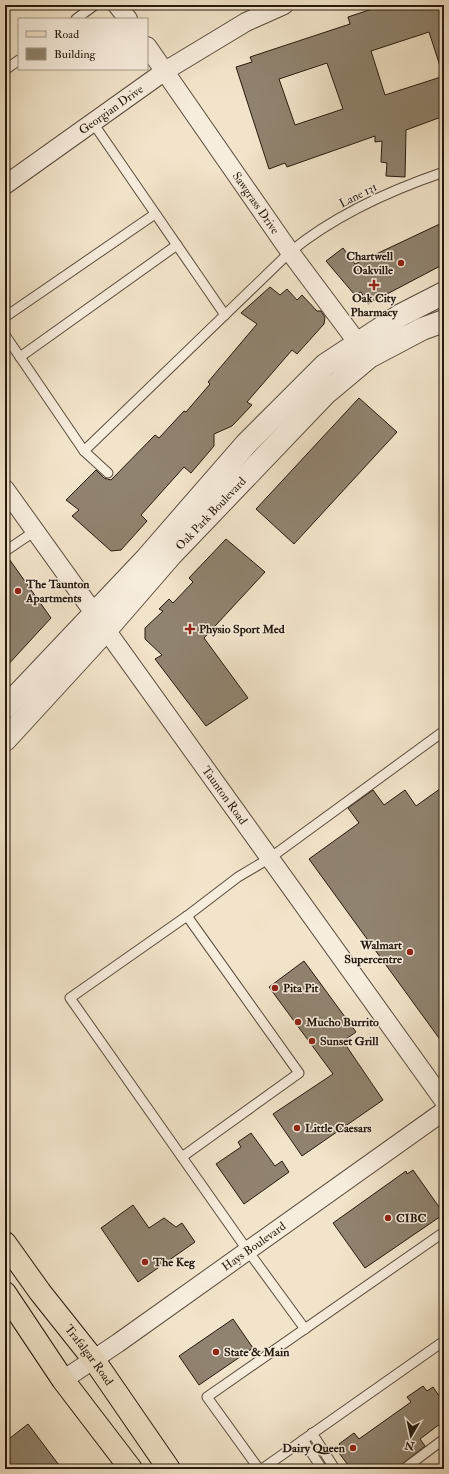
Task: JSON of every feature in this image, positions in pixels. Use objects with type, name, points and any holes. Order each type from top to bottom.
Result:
[{"type":"main road","name":"Trafalgar Road","points":[[5,1243],[40,1292],[94,1360],[169,1469]]},
{"type":"main road","points":[[5,1294],[63,1380],[131,1469]]},
{"type":"street","points":[[117,5],[127,18]]},
{"type":"street","name":"Georgian Drive","points":[[5,185],[165,71],[246,22],[284,5]]},
{"type":"street","name":"Sawgrass Drive","points":[[148,47],[290,252],[363,350]]},
{"type":"street","name":"Oak Park Boulevard","points":[[5,708],[171,555],[326,393],[363,350],[401,315],[444,293]]},
{"type":"street","name":"Oak Park Boulevard","points":[[363,350],[444,321]]},
{"type":"street","name":"Taunton Road","points":[[5,489],[444,1101]]},
{"type":"street","name":"Oak Park Boulevard","points":[[5,740],[100,622]]},
{"type":"street","name":"Hays Boulevard","points":[[63,1380],[94,1360],[444,1111]]},
{"type":"lane","points":[[77,18],[95,5]]},
{"type":"lane","points":[[5,70],[18,61]]},
{"type":"lane","points":[[93,123],[225,315]]},
{"type":"lane","name":"Lane 131","points":[[84,451],[290,252],[311,235],[346,214],[404,186],[444,172]]},
{"type":"lane","points":[[5,317],[155,214]]},
{"type":"lane","points":[[20,357],[177,245]]},
{"type":"lane","points":[[5,335],[84,451],[108,473]]},
{"type":"lane","points":[[7,550],[36,531]]},
{"type":"lane","points":[[305,1329],[248,1251],[70,998],[187,916],[238,877],[270,858],[444,731]]},
{"type":"lane","points":[[182,1157],[299,1073],[187,916]]},
{"type":"lane","points":[[444,1232],[207,1397],[261,1469],[444,1341]]},
{"type":"lane","points":[[312,1433],[335,1469]]},
{"type":"lane","points":[[404,1469],[444,1439]]},
{"type":"lane","points":[[303,1440],[322,1469]]},
{"type":"building","points":[[384,5],[444,5],[444,71],[442,72],[429,32],[371,51],[385,95],[444,76],[444,116],[406,130],[405,177],[386,176],[387,163],[381,162],[382,141],[375,142],[375,136],[287,167],[285,163],[269,169],[236,67],[252,62],[250,57],[350,24],[348,17]],"holes":[[[327,63],[343,109],[295,125],[279,79]]]},
{"type":"building","name":"Chartwell Oakville","points":[[444,222],[444,264],[368,304],[361,292],[354,294],[326,261],[343,248],[355,264]]},
{"type":"building","points":[[270,287],[280,295],[287,289],[297,300],[302,295],[317,311],[321,311],[325,317],[324,324],[297,354],[292,350],[247,402],[252,405],[232,426],[214,434],[214,446],[191,473],[184,467],[141,515],[147,521],[121,550],[111,551],[72,516],[79,510],[66,500],[96,470],[104,478],[111,480],[155,435],[159,438],[184,411],[186,412],[210,384],[208,382],[257,324],[241,313]]},
{"type":"building","points":[[359,398],[397,432],[294,544],[256,509]]},
{"type":"building","points":[[226,539],[265,572],[204,638],[248,698],[206,726],[155,659],[162,655],[145,639],[145,628],[163,611],[159,609],[169,599],[173,603],[193,582],[189,578]]},
{"type":"building","name":"The Taunton Apartments","points":[[5,556],[7,556],[51,618],[5,668]]},
{"type":"building","name":"Walmart Supercentre","points":[[444,786],[444,1045],[309,859],[359,823],[348,808],[373,790],[384,805],[405,790],[416,806]]},
{"type":"building","points":[[304,961],[356,1032],[343,1041],[383,1100],[302,1156],[273,1114],[333,1074],[269,987]]},
{"type":"building","points":[[251,1133],[275,1166],[282,1161],[289,1172],[244,1204],[216,1164],[241,1147],[238,1142]]},
{"type":"building","name":"CIBC","points":[[413,1170],[444,1214],[365,1268],[333,1223],[406,1171],[407,1174]]},
{"type":"building","name":"The Keg","points":[[133,1205],[149,1228],[164,1218],[176,1227],[182,1223],[195,1242],[138,1282],[101,1228]]},
{"type":"building","name":"State & Main","points":[[233,1319],[253,1348],[199,1385],[179,1356]]},
{"type":"building","points":[[423,1386],[427,1391],[433,1387],[444,1403],[444,1421],[420,1439],[425,1446],[396,1469],[351,1469],[339,1453],[344,1450],[339,1444],[354,1433],[359,1439],[411,1402],[407,1397]]},
{"type":"building","points":[[28,1424],[62,1469],[5,1469],[5,1442]]},
{"type":"place","name":"Chartwell Oakville","points":[[401,263]]},
{"type":"place","name":"Oak City Pharmacy","points":[[374,285]]},
{"type":"place","name":"The Taunton Apartments","points":[[18,591]]},
{"type":"place","name":"Physio Sport Med","points":[[190,629]]},
{"type":"place","name":"Walmart Supercentre","points":[[410,952]]},
{"type":"place","name":"Pita Pit","points":[[275,988]]},
{"type":"place","name":"Mucho Burrito","points":[[298,1022]]},
{"type":"place","name":"Sunset Grill","points":[[312,1041]]},
{"type":"place","name":"Little Caesars","points":[[297,1128]]},
{"type":"place","name":"CIBC","points":[[388,1218]]},
{"type":"place","name":"The Keg","points":[[145,1262]]},
{"type":"place","name":"State & Main","points":[[216,1352]]},
{"type":"place","name":"Dairy Queen","points":[[353,1448]]}]
